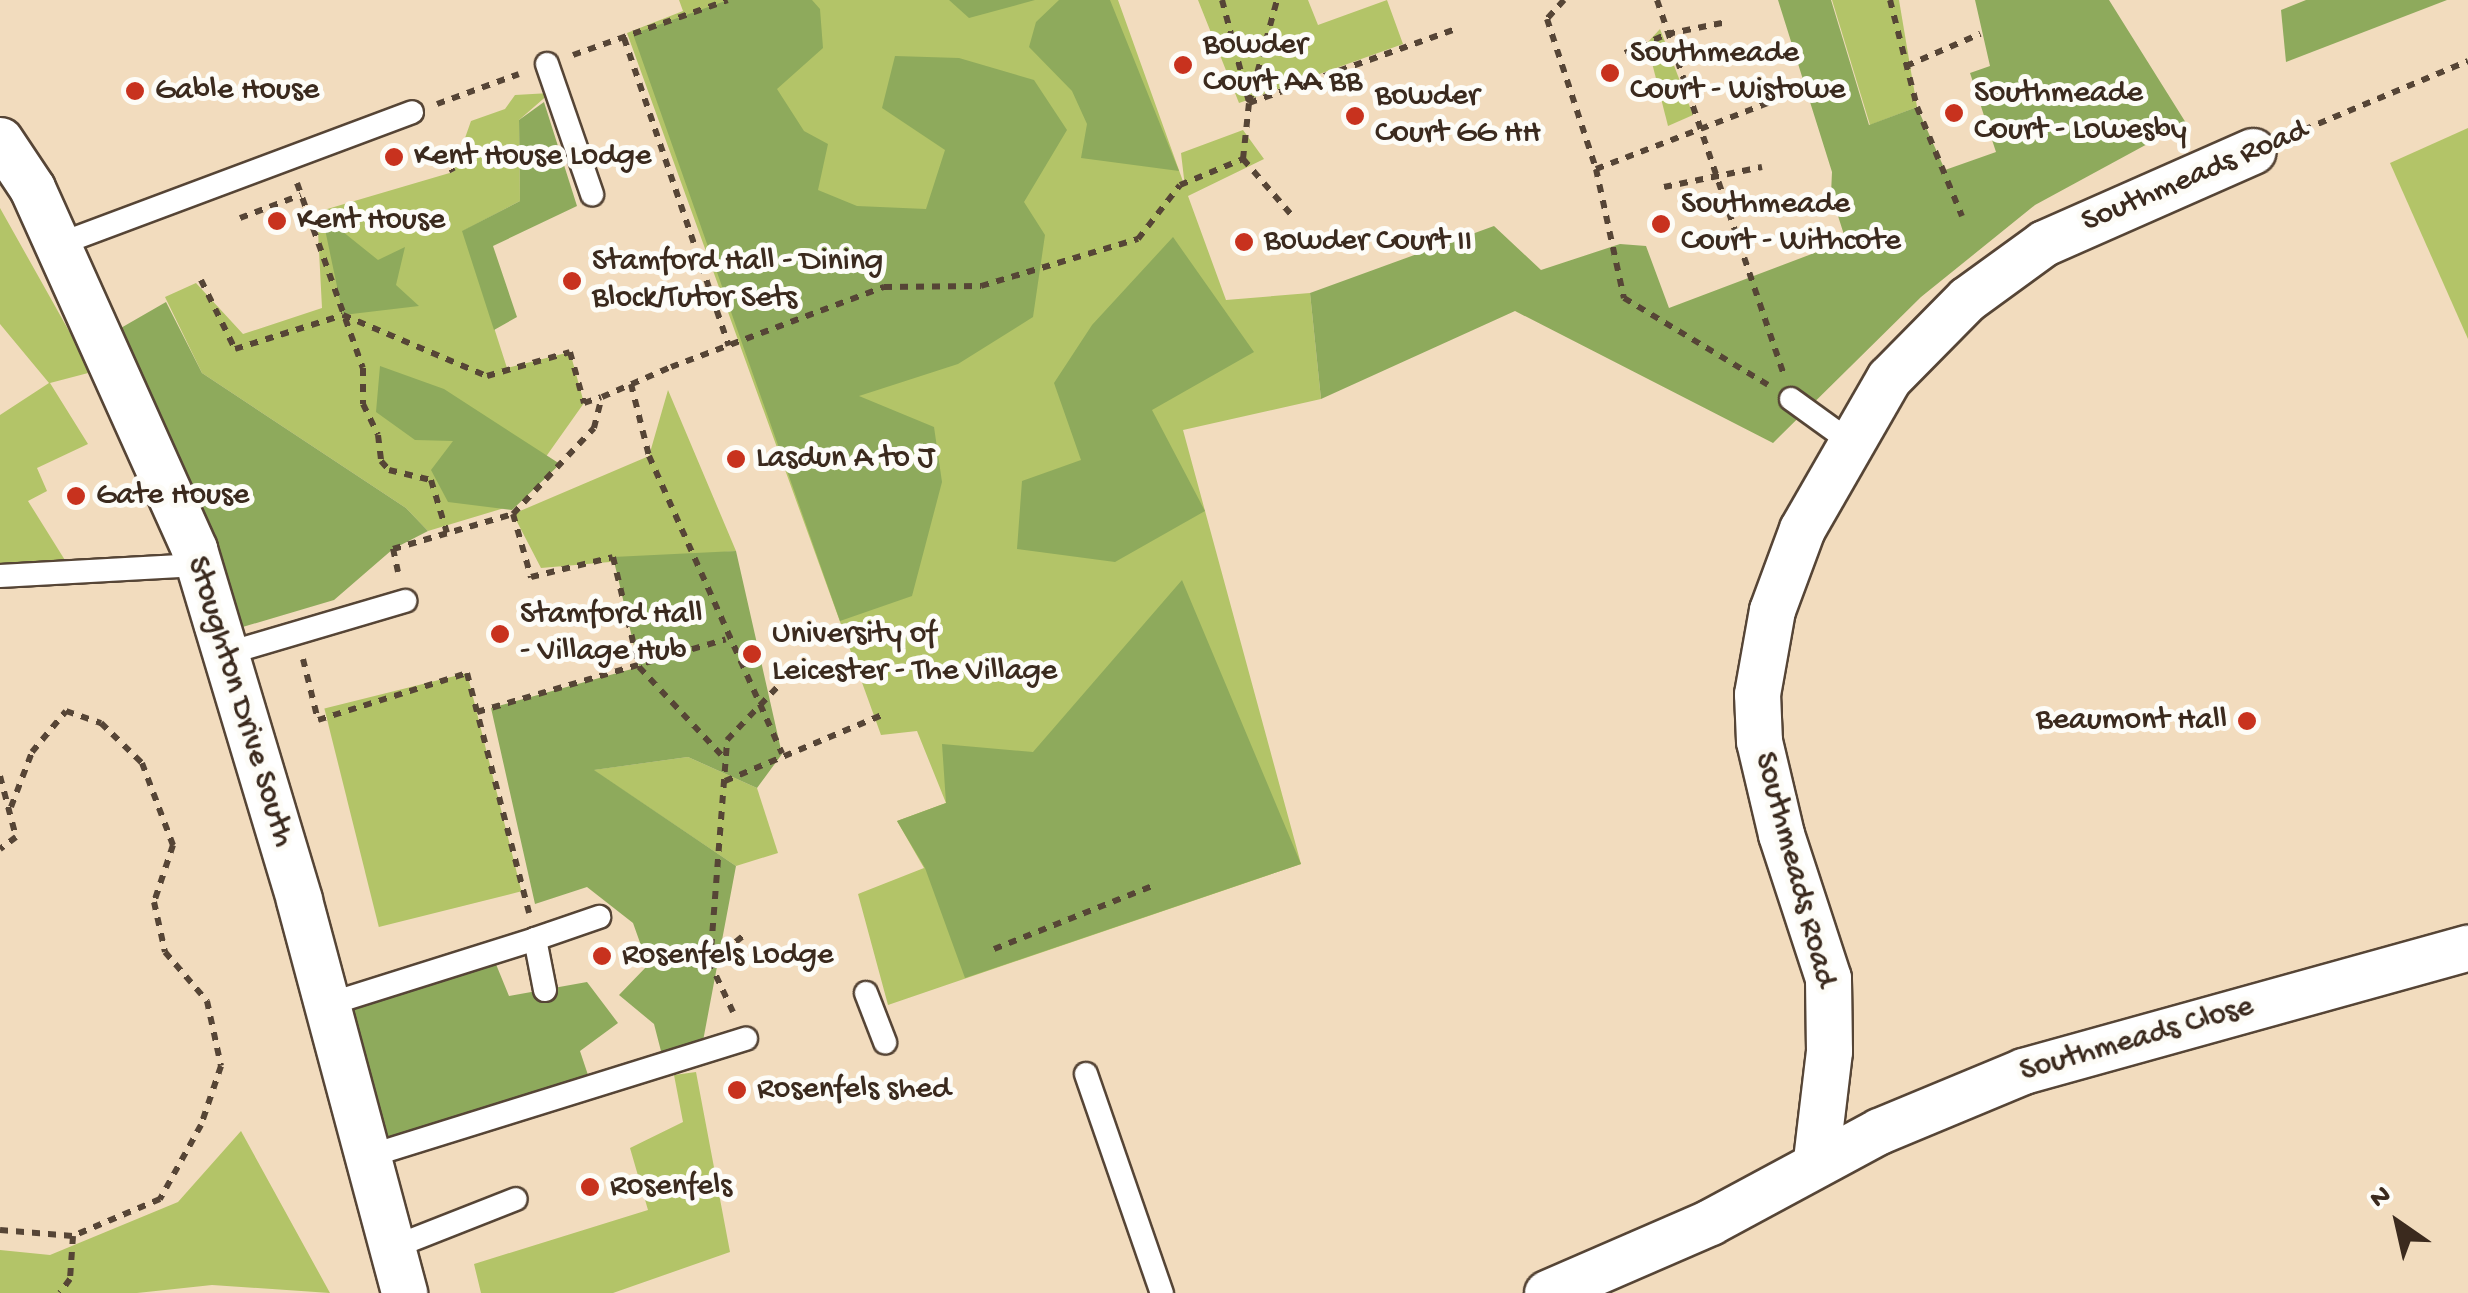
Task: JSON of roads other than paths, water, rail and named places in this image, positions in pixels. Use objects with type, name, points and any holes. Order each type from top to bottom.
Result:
[{"type":"street","name":"Stoughton Drive South","points":[[0,140],[32,188],[198,565],[326,1005],[404,1293]]},
{"type":"street","name":"Southmeads Road","points":[[1816,1160],[1829,1051],[1828,978],[1781,834],[1759,741],[1760,658],[1786,567],[1849,440],[1889,378],[2003,270],[2121,205],[2254,151]]},
{"type":"street","name":"Southmeads Close","points":[[1816,1160],[2065,1057],[2468,948]]},
{"type":"street","points":[[1547,1293],[1710,1222],[1816,1160]]},
{"type":"lane","points":[[547,64],[592,194]]},
{"type":"lane","points":[[58,245],[412,112]]},
{"type":"lane","points":[[1791,398],[1849,440]]},
{"type":"lane","points":[[0,576],[198,565]]},
{"type":"lane","points":[[225,654],[405,601]]},
{"type":"lane","points":[[326,1005],[599,917]]},
{"type":"lane","points":[[535,939],[545,990]]},
{"type":"lane","points":[[866,992],[885,1042]]},
{"type":"lane","points":[[366,1157],[746,1039]]},
{"type":"lane","points":[[1086,1074],[1162,1293]]},
{"type":"lane","points":[[389,1249],[516,1199]]},
{"type":"place","name":"Bowder Court AA BB","points":[[1183,65]]},
{"type":"place","name":"Southmeade Court - Wistowe","points":[[1610,73]]},
{"type":"place","name":"Gable House","points":[[135,91]]},
{"type":"place","name":"Southmeade Court - Lowesby","points":[[1954,113]]},
{"type":"place","name":"Bowder Court GG HH","points":[[1355,116]]},
{"type":"place","name":"Kent House Lodge","points":[[394,157]]},
{"type":"place","name":"Kent House","points":[[277,221]]},
{"type":"place","name":"Southmeade Court - Withcote","points":[[1661,224]]},
{"type":"place","name":"Bowder Court II","points":[[1244,242]]},
{"type":"place","name":"Stamford Hall - Dining Block/Tutor Sets","points":[[572,281]]},
{"type":"place","name":"Lasdun A to J","points":[[736,459]]},
{"type":"place","name":"Gate House","points":[[76,496]]},
{"type":"place","name":"Stamford Hall - Village Hub","points":[[500,634]]},
{"type":"place","name":"University of Leicester - The Village","points":[[752,654]]},
{"type":"place","name":"Beaumont Hall","points":[[2247,721]]},
{"type":"place","name":"Rosenfels Lodge","points":[[602,956]]},
{"type":"place","name":"Rosenfels shed","points":[[737,1090]]},
{"type":"place","name":"Rosenfels","points":[[590,1187]]}]
